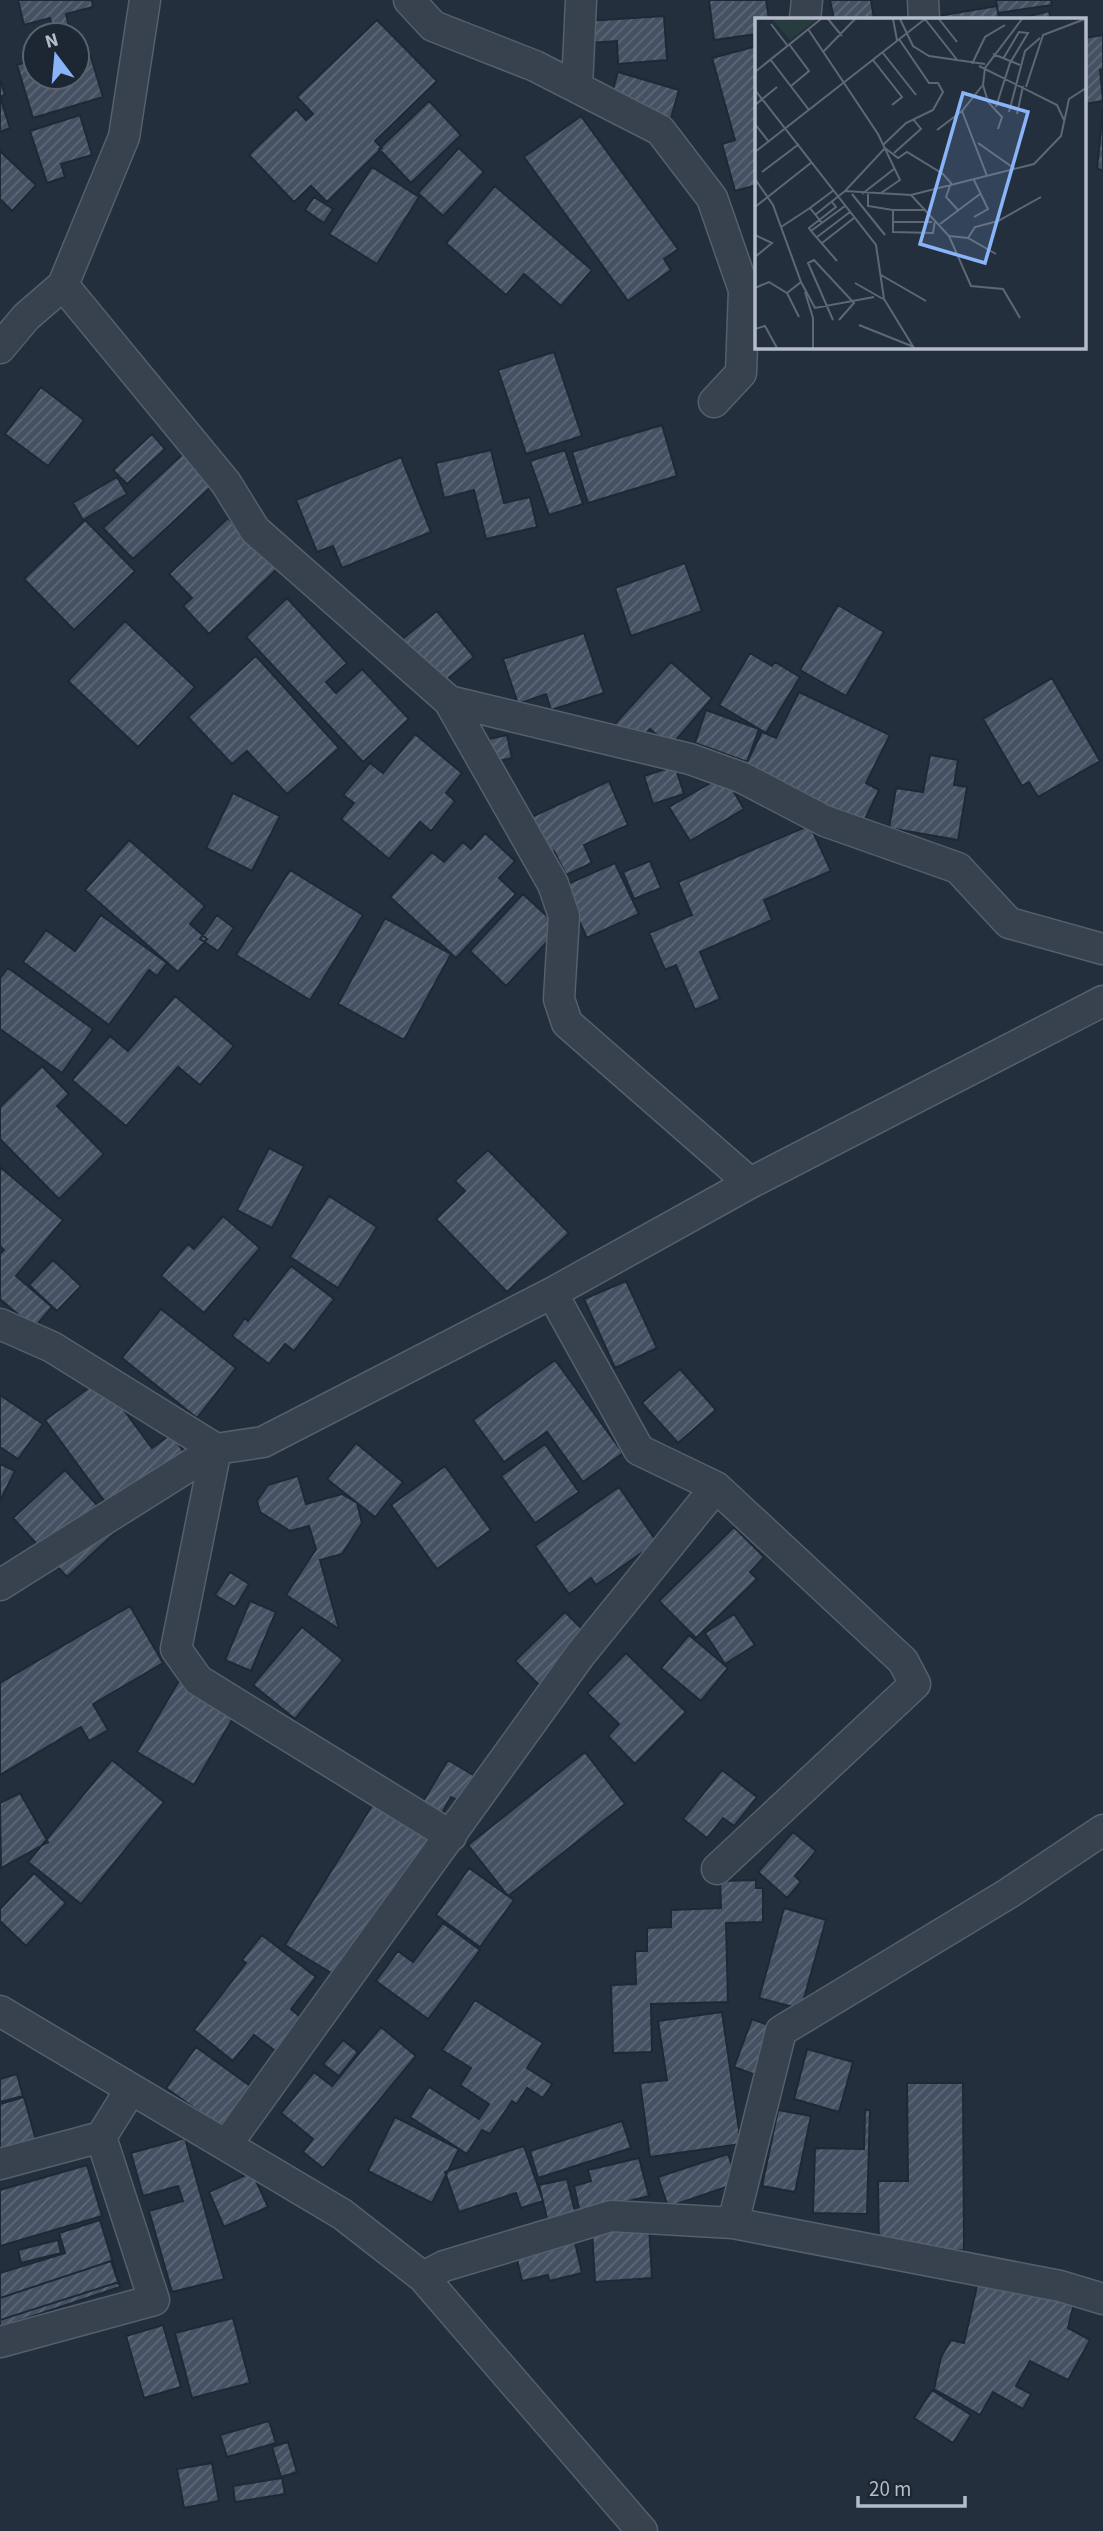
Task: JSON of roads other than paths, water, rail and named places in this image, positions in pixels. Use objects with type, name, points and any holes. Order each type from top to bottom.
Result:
[{"type":"street","points":[[0,348],[26,317],[63,285],[124,137],[145,0]]},
{"type":"street","points":[[410,0],[433,26],[535,65],[660,130],[712,198],[744,290],[741,373],[714,402]]},
{"type":"street","points":[[577,87],[581,0]]},
{"type":"street","points":[[805,18],[807,0]]},
{"type":"street","points":[[923,0],[924,18]]},
{"type":"street","points":[[63,285],[226,483],[255,530],[449,701],[553,884],[564,916],[559,999],[567,1023],[750,1183]]},
{"type":"street","points":[[449,701],[690,759],[743,778],[825,821],[958,868],[1009,923],[1103,949]]},
{"type":"street","points":[[0,1585],[216,1449],[263,1442],[552,1293],[750,1183],[1103,1001]]},
{"type":"street","points":[[552,1293],[639,1450],[716,1487],[902,1661],[915,1684],[717,1869]]},
{"type":"street","points":[[0,1324],[52,1347],[216,1449]]},
{"type":"street","points":[[216,1449],[176,1649],[198,1680],[451,1836]]},
{"type":"street","points":[[227,2144],[580,1655],[716,1487]]},
{"type":"street","points":[[733,2223],[781,2031],[1009,1894],[1103,1830]]},
{"type":"street","points":[[0,2011],[342,2214],[423,2277],[642,2531]]},
{"type":"street","points":[[0,2164],[101,2137],[131,2089]]},
{"type":"street","points":[[0,2342],[154,2300],[101,2137]]},
{"type":"street","points":[[423,2277],[444,2266],[611,2216],[733,2223],[1060,2286],[1103,2299]]}]
